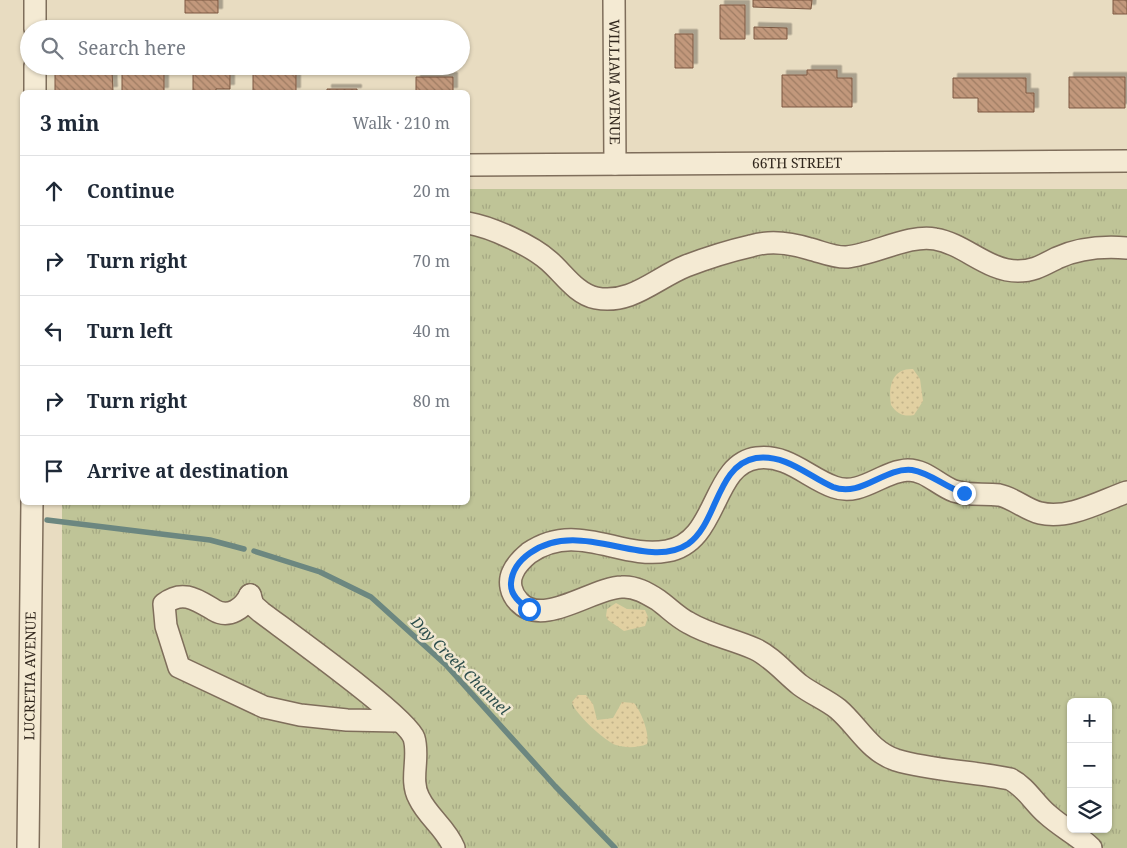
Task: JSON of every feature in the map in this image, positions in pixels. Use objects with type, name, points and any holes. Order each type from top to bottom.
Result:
[{"type":"street","points":[[35,0],[35,20]]},
{"type":"street","name":"WILLIAM AVENUE","points":[[614,0],[615,164]]},
{"type":"street","points":[[35,75],[35,90]]},
{"type":"street","name":"66TH STREET","points":[[470,164],[1127,161]]},
{"type":"street","points":[[470,223],[498,233],[548,260],[581,291],[595,298],[615,299],[630,295],[686,266],[756,244],[777,242],[791,244],[845,257],[890,248],[907,240],[935,239],[957,246],[996,268],[1015,271],[1027,271],[1042,267],[1057,258],[1096,248],[1127,248]]},
{"type":"street","points":[[1091,848],[1048,815],[1020,784],[1010,779],[893,759],[869,744],[838,709],[798,683],[758,650],[687,623],[642,590],[623,587],[607,590],[559,607],[541,611],[529,609],[519,603],[510,589],[512,574],[522,558],[536,549],[562,540],[605,542],[650,551],[667,551],[688,544],[710,515],[729,476],[741,464],[757,458],[793,464],[833,487],[847,490],[858,488],[897,472],[911,470],[923,473],[950,490],[1002,496],[1043,514],[1059,514],[1084,508],[1127,492]]},
{"type":"street","name":"LUCRETIA AVENUE","points":[[28,848],[32,505]]},
{"type":"street","points":[[399,721],[347,720],[300,715],[264,707],[179,667],[166,626],[164,604],[179,596],[190,596],[216,611],[233,612],[246,604],[250,595],[253,605],[261,612],[381,704],[399,721],[414,737],[417,796],[454,848]]},
{"type":"green space","points":[[470,189],[1127,189],[1127,848],[62,848],[62,505],[470,505]]},
{"type":"sand","points":[[913,369],[920,379],[923,401],[914,415],[907,416],[898,413],[891,405],[890,392],[896,375]]},
{"type":"sand","points":[[616,603],[627,609],[645,610],[648,617],[645,626],[624,631],[608,620],[606,616],[607,609]]},
{"type":"sand","points":[[578,695],[586,695],[593,704],[597,720],[613,718],[622,702],[634,703],[644,723],[648,740],[647,744],[636,747],[623,747],[611,743],[578,713],[572,702]]},
{"type":"building","points":[[185,0],[218,0],[218,13],[185,13]]},
{"type":"building","points":[[753,0],[812,0],[811,9],[753,7]]},
{"type":"building","points":[[1113,0],[1127,0],[1127,14],[1113,14]]},
{"type":"building","points":[[720,5],[745,5],[745,39],[720,39]]},
{"type":"building","points":[[754,27],[787,28],[787,39],[754,39]]},
{"type":"building","points":[[675,34],[693,34],[693,68],[675,68]]},
{"type":"building","points":[[807,70],[837,70],[837,78],[852,78],[852,107],[782,107],[782,75],[807,75]]},
{"type":"building","points":[[55,75],[112,75],[113,90],[55,90]]},
{"type":"building","points":[[122,75],[164,75],[164,90],[122,90]]},
{"type":"building","points":[[193,75],[230,75],[230,89],[193,90]]},
{"type":"building","points":[[253,75],[296,75],[296,90],[253,90]]},
{"type":"building","points":[[416,77],[453,77],[453,90],[416,90]]},
{"type":"building","points":[[1069,77],[1125,77],[1125,108],[1069,108]]},
{"type":"building","points":[[953,78],[1026,78],[1026,93],[1034,93],[1034,112],[978,112],[978,98],[953,98]]},
{"type":"building","points":[[327,89],[357,89],[357,90]]},
{"type":"waterway","name":"Day Creek Channel","points":[[47,520],[210,540],[244,549]]},
{"type":"waterway","name":"Day Creek Channel","points":[[254,551],[320,572],[371,597],[446,665],[555,786],[615,848]]},
{"type":"route","points":[[529,609],[519,603],[510,589],[512,574],[522,558],[550,542],[562,540],[605,542],[627,548],[650,551],[667,551],[688,544],[710,515],[729,476],[741,464],[757,458],[793,464],[833,487],[847,490],[858,488],[897,472],[911,470],[923,473],[950,490],[964,493]]}]
